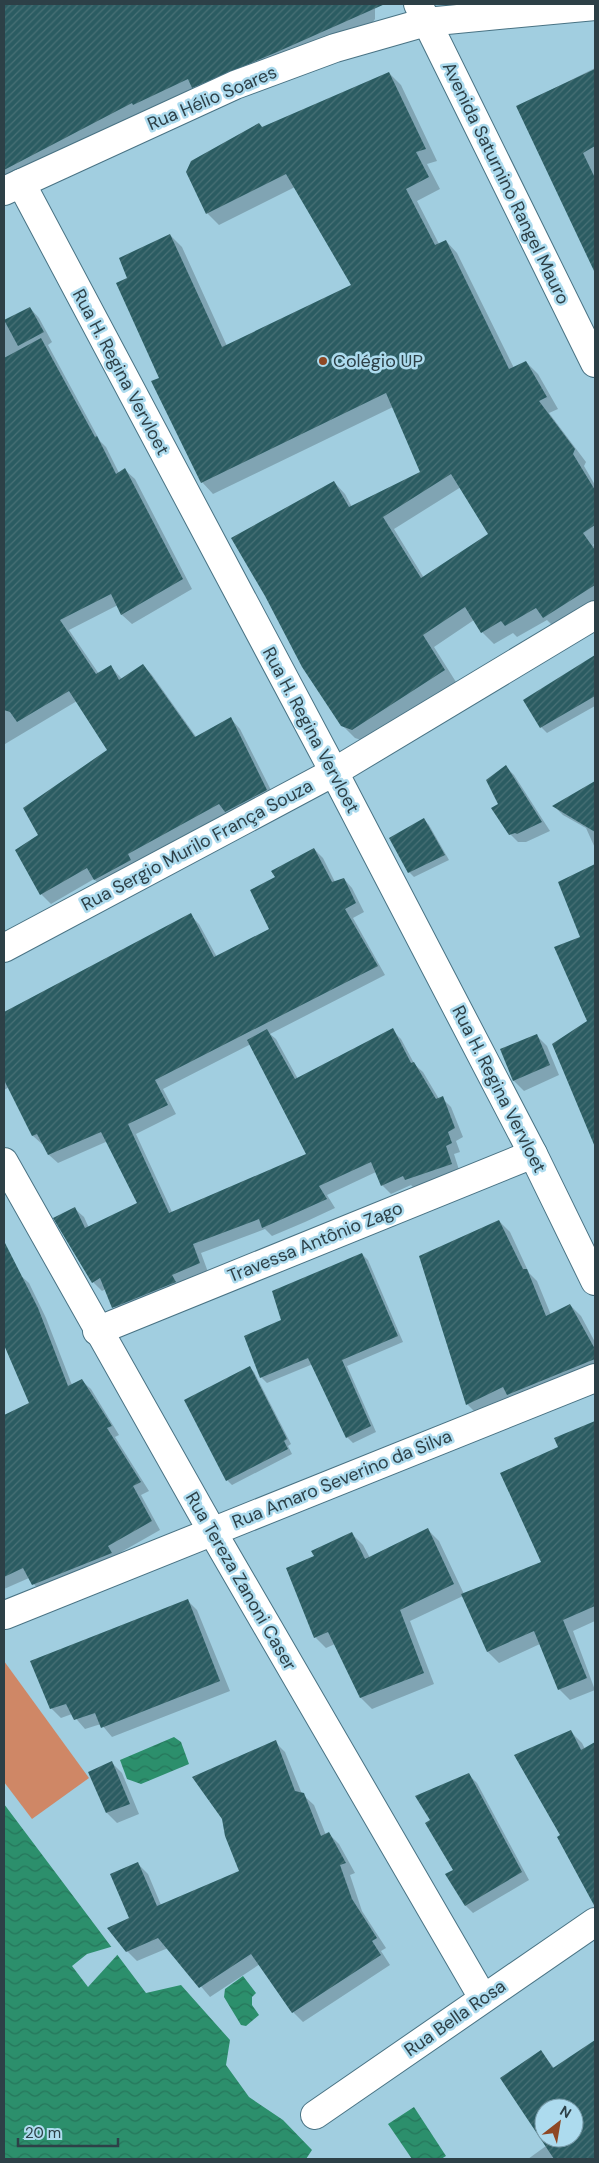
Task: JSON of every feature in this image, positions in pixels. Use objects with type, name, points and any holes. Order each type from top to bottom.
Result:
[{"type":"street","name":"Rua Hélio Soares","points":[[12,187],[235,85],[422,13],[595,6]]},
{"type":"street","name":"Avenida Saturnino Rangel Mauro","points":[[422,13],[595,362]]},
{"type":"street","name":"Rua H. Regina Vervloet","points":[[12,187],[334,772],[533,1154],[595,1281]]},
{"type":"street","name":"Rua Sergio Murilo França Souza","points":[[4,948],[334,772],[595,616]]},
{"type":"street","name":"Travessa Antônio Zago","points":[[98,1330],[533,1154]]},
{"type":"street","name":"Rua Tereza Zanoni Caser","points":[[4,1162],[212,1531],[483,1998]]},
{"type":"street","name":"Rua Amaro Severino da Silva","points":[[5,1615],[595,1378]]},
{"type":"street","name":"Rua Bella Rosa","points":[[316,2115],[595,1922]]},
{"type":"shaded area","points":[[4,1661],[89,1778],[32,1819],[4,1782]]},
{"type":"water","points":[[174,1737],[181,1742],[189,1764],[141,1784],[127,1779],[120,1760]]},
{"type":"water","points":[[4,1804],[146,1993],[181,1985],[230,2040],[226,2065],[249,2097],[283,2120],[312,2150],[306,2159],[4,2159]]},
{"type":"water","points":[[243,1976],[256,1993],[252,1997],[252,2005],[259,2015],[246,2026],[241,2025],[224,1997],[225,1989]]},
{"type":"water","points":[[414,2107],[446,2156],[441,2159],[412,2159],[388,2124]]},
{"type":"pier","points":[[114,1946],[119,1953],[88,1987],[72,1966],[87,1954]]},
{"type":"building","points":[[4,4],[385,4],[192,88],[188,79],[133,105],[132,103],[4,170]]},
{"type":"building","points":[[595,69],[595,146],[583,153],[595,178],[595,273],[516,106]]},
{"type":"building","points":[[389,72],[426,149],[416,152],[429,177],[406,189],[435,245],[446,240],[509,369],[526,361],[547,397],[539,401],[575,449],[573,454],[595,490],[595,525],[583,533],[595,550],[595,585],[543,618],[536,608],[505,626],[501,621],[481,633],[465,607],[423,635],[445,670],[352,730],[341,726],[302,667],[265,596],[231,538],[334,481],[349,507],[420,472],[386,393],[201,483],[151,381],[159,378],[116,283],[127,278],[119,258],[170,234],[222,347],[351,285],[286,174],[206,214],[186,172],[191,161],[259,123],[262,127]],"holes":[[[451,474],[488,534],[421,578],[383,517]]]},
{"type":"building","points":[[30,307],[44,332],[18,346],[4,320]]},
{"type":"building","points":[[41,338],[95,437],[97,436],[116,474],[125,468],[183,579],[121,615],[111,594],[60,620],[96,674],[111,665],[119,680],[143,664],[195,737],[231,717],[267,790],[225,812],[219,804],[128,854],[131,860],[94,880],[87,868],[40,895],[15,850],[38,835],[23,808],[107,750],[69,691],[17,722],[10,712],[4,710],[4,358]]},
{"type":"building","points":[[595,655],[595,696],[540,728],[523,700]]},
{"type":"building","points":[[506,765],[542,822],[517,834],[509,835],[491,808],[498,804],[486,780]]},
{"type":"building","points":[[595,781],[595,832],[552,806]]},
{"type":"building","points":[[424,818],[445,855],[408,873],[389,838]]},
{"type":"building","points":[[314,848],[332,882],[344,878],[356,903],[345,909],[378,966],[155,1080],[168,1105],[128,1124],[169,1213],[306,1154],[247,1040],[267,1029],[295,1079],[393,1028],[411,1063],[414,1062],[436,1099],[443,1096],[455,1128],[448,1132],[452,1143],[446,1146],[452,1164],[405,1180],[403,1176],[381,1186],[371,1162],[319,1186],[327,1199],[262,1228],[259,1219],[193,1244],[200,1263],[172,1275],[176,1282],[112,1308],[100,1278],[92,1283],[53,1218],[75,1207],[85,1228],[137,1203],[101,1132],[48,1155],[37,1134],[32,1136],[4,1080],[4,1012],[191,913],[214,957],[269,929],[250,890],[275,877],[271,871]]},
{"type":"building","points":[[595,864],[595,1147],[552,1044],[587,1021],[554,947],[580,937],[558,882]]},
{"type":"building","points":[[537,1034],[550,1065],[513,1081],[500,1049]]},
{"type":"building","points":[[499,1220],[523,1269],[527,1269],[546,1316],[570,1304],[595,1349],[595,1359],[507,1395],[503,1387],[466,1405],[419,1256]]},
{"type":"building","points":[[4,1241],[38,1308],[68,1386],[82,1379],[112,1426],[107,1428],[141,1482],[133,1486],[152,1521],[108,1546],[112,1553],[32,1585],[23,1568],[4,1577],[4,1415],[29,1403],[4,1345]]},
{"type":"building","points":[[362,1253],[398,1336],[342,1360],[371,1426],[346,1438],[308,1358],[260,1378],[244,1336],[281,1320],[272,1291]]},
{"type":"building","points":[[250,1366],[287,1439],[284,1441],[288,1449],[226,1481],[184,1400]]},
{"type":"building","points":[[595,1421],[595,1606],[563,1620],[587,1678],[558,1690],[534,1631],[487,1652],[461,1594],[541,1562],[500,1473],[558,1447],[554,1438]]},
{"type":"building","points":[[428,1528],[454,1584],[400,1610],[424,1673],[360,1698],[328,1632],[314,1638],[286,1568],[314,1556],[311,1551],[352,1532],[365,1559]]},
{"type":"building","points":[[188,1599],[220,1681],[101,1728],[95,1713],[74,1720],[66,1704],[50,1709],[30,1661]]},
{"type":"building","points":[[571,1730],[581,1750],[595,1742],[595,1907],[557,1837],[560,1835],[514,1755]]},
{"type":"building","points":[[276,1740],[295,1791],[304,1793],[321,1836],[329,1832],[346,1863],[340,1865],[352,1899],[377,1938],[372,1941],[381,1955],[292,2013],[251,1954],[199,1988],[158,1938],[126,1952],[107,1928],[129,1918],[110,1874],[138,1862],[157,1906],[239,1871],[225,1836],[222,1819],[192,1777]]},
{"type":"building","points":[[112,1761],[130,1804],[106,1813],[88,1772]]},
{"type":"building","points":[[469,1773],[522,1872],[465,1906],[445,1874],[453,1870],[425,1823],[430,1820],[415,1796]]},
{"type":"building","points":[[595,2040],[595,2159],[554,2159],[547,2148],[584,2148],[584,2098],[534,2098],[534,2129],[500,2078],[541,2050],[553,2068]]},
{"type":"place","name":"Colégio UP","points":[[323,361]]}]
